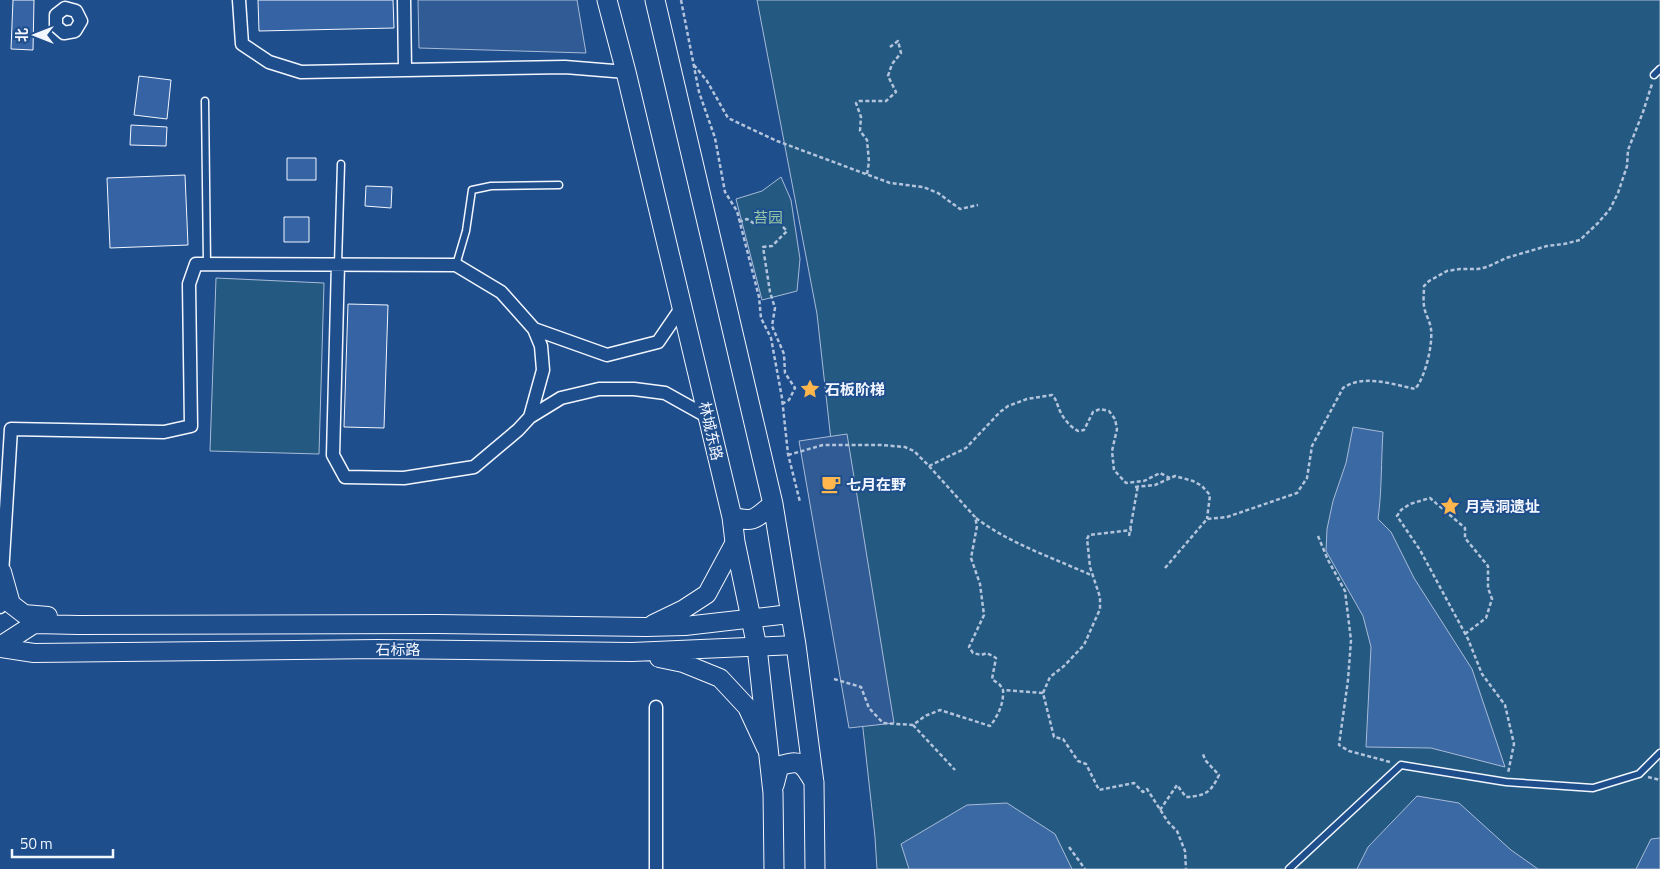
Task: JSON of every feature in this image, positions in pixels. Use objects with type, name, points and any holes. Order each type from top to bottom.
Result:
[{"type":"main road","name":"林城东路","points":[[607,0],[626,72],[732,517],[735,542],[757,647],[772,793],[774,869]]},
{"type":"main road","points":[[655,0],[773,504],[796,645],[814,784],[815,869]]},
{"type":"main road","points":[[732,517],[746,521],[755,519],[773,504]]},
{"type":"main road","points":[[646,627],[684,609],[707,594],[735,542]]},
{"type":"main road","points":[[2,572],[11,604],[24,614],[67,617],[78,625]]},
{"type":"main road","name":"石标路","points":[[0,647],[34,624],[437,624],[646,627],[684,626],[790,614]]},
{"type":"main road","points":[[34,624],[34,653]]},
{"type":"main road","points":[[684,626],[686,650]]},
{"type":"main road","name":"石标路","points":[[0,647],[34,653],[378,649],[632,652],[796,645]]},
{"type":"main road","points":[[632,652],[683,663],[720,678],[747,707],[769,754]]},
{"type":"main road","points":[[772,793],[779,766],[793,762],[805,767],[814,784]]},
{"type":"street","points":[[239,0],[242,44],[269,62],[301,72],[565,67],[626,72]]},
{"type":"street","points":[[404,0],[406,70]]},
{"type":"street","points":[[0,607],[11,429],[164,432],[191,426],[189,284],[196,264],[456,265],[501,292],[534,329],[541,346],[543,370],[530,417]]},
{"type":"street","points":[[338,264],[333,455],[345,477],[404,478],[474,466],[518,430],[530,417],[561,398],[599,389],[634,389],[665,392],[708,417]]},
{"type":"street","points":[[534,329],[607,355],[658,342],[682,307]]},
{"type":"street","points":[[656,707],[656,869]]},
{"type":"lane","points":[[1654,75],[1660,69]]},
{"type":"lane","points":[[206,101],[208,264]]},
{"type":"lane","points":[[338,264],[341,164]]},
{"type":"lane","points":[[456,265],[466,231],[472,190],[491,186],[560,185]]},
{"type":"lane","points":[[1289,869],[1401,765],[1506,782],[1593,788],[1639,774],[1660,753]]},
{"type":"path","points":[[681,0],[699,92],[716,138],[725,192],[737,211],[759,297],[761,318],[771,338],[788,454],[800,502]]},
{"type":"path","points":[[868,174],[869,162],[866,140],[860,131],[862,126],[861,117],[856,103],[886,101],[896,92],[888,76],[892,64],[901,53],[898,41],[890,47]]},
{"type":"path","points":[[693,64],[706,81],[728,118],[777,141],[890,183],[923,187],[938,193],[960,209],[978,205]]},
{"type":"path","points":[[1165,568],[1207,519],[1227,517],[1297,493],[1306,478],[1312,446],[1343,388],[1365,380],[1414,390],[1424,376],[1429,354],[1431,329],[1424,306],[1424,286],[1429,281],[1447,272],[1460,269],[1478,270],[1506,258],[1547,246],[1580,240],[1598,223],[1610,208],[1618,193],[1627,166],[1628,150],[1643,112],[1654,75]]},
{"type":"path","points":[[739,222],[747,220],[755,224],[767,216],[787,231],[772,246],[763,247],[770,292],[775,308],[772,326],[784,354],[785,373],[795,388],[789,400],[782,404]]},
{"type":"path","points":[[929,466],[966,448],[1008,406],[1027,399],[1052,395],[1069,426],[1078,432],[1084,430],[1093,412],[1100,410],[1110,412],[1115,419],[1117,429],[1112,451],[1114,470],[1126,483],[1144,481],[1160,473],[1170,478]]},
{"type":"path","points":[[788,454],[824,445],[905,447],[914,451],[975,517],[988,527],[1093,576]]},
{"type":"path","points":[[1128,536],[1131,530],[1137,486],[1156,485],[1174,476],[1193,481],[1209,493],[1209,508],[1204,523]]},
{"type":"path","points":[[1466,634],[1486,618],[1492,599],[1488,588],[1488,566],[1466,538],[1465,528],[1438,504],[1430,498],[1410,504],[1401,510],[1397,516],[1420,550],[1466,634],[1482,674],[1504,705],[1514,744],[1506,782]]},
{"type":"path","points":[[834,679],[861,687],[869,708],[883,723],[913,725],[925,716],[940,710],[990,726],[997,717],[1004,690],[992,679],[996,658],[987,653],[981,655],[972,653],[969,647],[984,615],[980,584],[971,558],[977,526],[975,517]]},
{"type":"path","points":[[1131,530],[1092,534],[1087,538],[1089,560],[1100,597],[1100,609],[1084,645],[1064,666],[1050,676],[1042,693],[1054,737],[1063,739],[1078,761],[1086,764],[1099,790],[1134,783],[1143,792],[1147,788],[1168,822],[1177,831],[1185,851],[1186,869]]},
{"type":"path","points":[[1318,536],[1328,560],[1345,591],[1351,640],[1348,680],[1339,745],[1349,751],[1401,765]]},
{"type":"path","points":[[1004,690],[1042,693]]},
{"type":"path","points":[[913,725],[954,770]]},
{"type":"path","points":[[1160,810],[1177,785],[1186,797],[1197,797],[1212,789],[1219,775],[1205,760],[1203,754]]},
{"type":"path","points":[[1069,847],[1084,869]]},
{"type":"green space","points":[[757,0],[1660,0],[1660,869],[877,869],[817,314]]},
{"type":"green space","name":"苔园","points":[[781,177],[791,200],[800,259],[797,291],[762,300],[736,199],[762,191]]},
{"type":"green space","points":[[216,278],[324,283],[319,454],[210,451]]},
{"type":"shaded area","points":[[418,0],[577,0],[586,53],[419,48]]},
{"type":"shaded area","points":[[1353,427],[1383,432],[1378,519],[1391,532],[1414,578],[1472,669],[1505,767],[1431,748],[1366,747],[1371,647],[1363,616],[1326,551],[1327,529],[1333,501],[1346,463]]},
{"type":"shaded area","points":[[847,434],[894,723],[849,728],[799,441]]},
{"type":"shaded area","points":[[1417,796],[1459,803],[1511,850],[1538,869],[1357,869],[1368,847]]},
{"type":"shaded area","points":[[1007,803],[1055,834],[1072,869],[909,869],[901,844],[967,805]]},
{"type":"shaded area","points":[[1660,838],[1660,869],[1636,869],[1651,839]]},
{"type":"building","points":[[13,0],[34,0],[33,50],[11,49]]},
{"type":"building","points":[[258,0],[393,0],[394,28],[259,31]]},
{"type":"building","points":[[139,76],[171,80],[167,119],[134,115]]},
{"type":"building","points":[[131,125],[167,127],[166,146],[130,145]]},
{"type":"building","points":[[287,158],[316,158],[316,180],[287,180]]},
{"type":"building","points":[[185,175],[188,245],[110,248],[107,178]]},
{"type":"building","points":[[366,186],[392,187],[391,208],[365,206]]},
{"type":"building","points":[[284,217],[309,217],[309,242],[284,242]]},
{"type":"building","points":[[348,304],[388,305],[384,428],[344,427]]},
{"type":"place","name":"石板阶梯","points":[[810,389]]},
{"type":"place","name":"七月在野","points":[[831,484]]},
{"type":"place","name":"月亮洞遗址","points":[[1450,506]]}]
